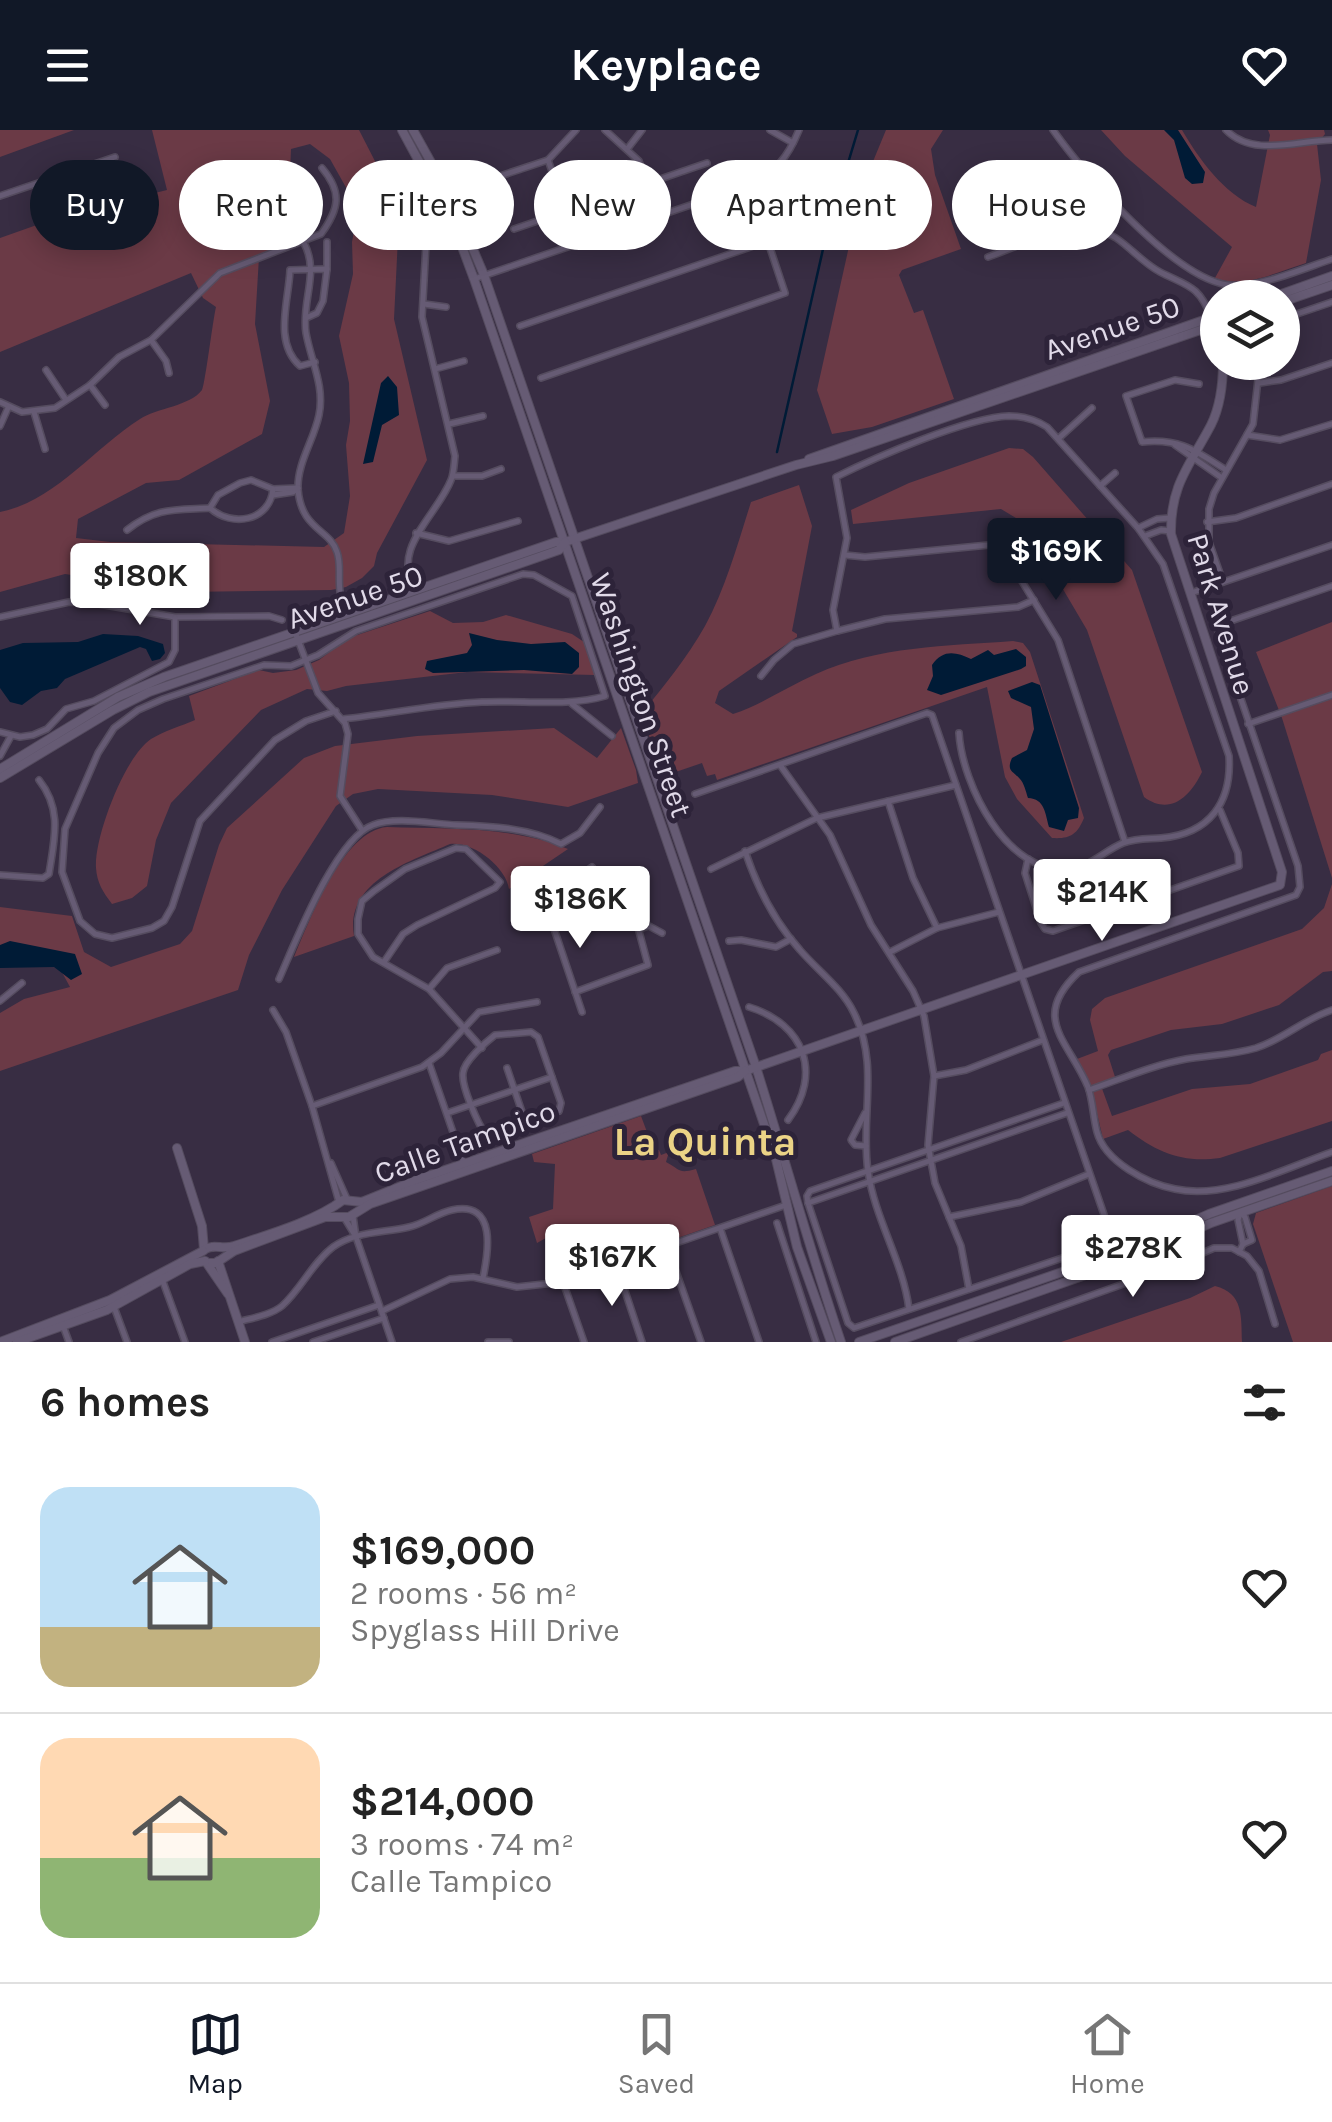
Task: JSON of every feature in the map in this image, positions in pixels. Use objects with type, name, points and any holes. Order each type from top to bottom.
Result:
[{"type":"main road","name":"Washington Street","points":[[402,130],[418,160]]},
{"type":"main road","name":"Washington Street","points":[[413,130],[453,202],[484,275],[575,538],[635,735],[640,764],[776,1159],[785,1206],[831,1342]]},
{"type":"main road","name":"Washington Street","points":[[463,250],[635,735],[648,756],[756,1067],[841,1342]]},
{"type":"main road","points":[[1300,287],[1332,276]]},
{"type":"main road","points":[[1300,296],[1332,285]]},
{"type":"main road","name":"Avenue 50","points":[[0,778],[143,685],[296,636],[556,542],[833,456],[1200,325]]},
{"type":"main road","name":"Park Avenue","points":[[1221,380],[1218,408],[1179,479],[1171,531],[1282,882]]},
{"type":"main road","name":"Avenue 50","points":[[296,636],[347,614],[417,594]]},
{"type":"main road","name":"Avenue 50","points":[[0,768],[76,727]]},
{"type":"main road","name":"Calle Tampico","points":[[0,1342],[114,1306],[190,1264],[325,1217],[348,1216],[370,1204],[738,1078],[756,1067],[1276,888],[1282,882]]},
{"type":"main road","name":"Calle Tampico","points":[[17,1342],[210,1258],[215,1246],[230,1247],[324,1214],[344,1202],[362,1202],[735,1071],[746,1071]]},
{"type":"main road","points":[[177,1148],[210,1258],[228,1294],[244,1342]]},
{"type":"main road","points":[[421,1188],[463,1168],[464,1164]]},
{"type":"main road","points":[[859,1342],[1126,1250],[1209,1214],[1332,1171]]},
{"type":"main road","points":[[895,1342],[1131,1259],[1240,1212],[1332,1181]]},
{"type":"main road","points":[[344,1202],[354,1206],[348,1216],[336,1211],[344,1202]]},
{"type":"main road","points":[[202,1226],[220,1251],[210,1258]]},
{"type":"street","points":[[548,160],[576,130]]},
{"type":"street","points":[[605,130],[639,160]]},
{"type":"street","points":[[628,148],[642,130]]},
{"type":"street","points":[[770,130],[794,143]]},
{"type":"street","points":[[785,160],[799,130]]},
{"type":"street","points":[[1053,130],[1092,182],[1160,245],[1212,281],[1231,286],[1250,284],[1332,259]]},
{"type":"street","points":[[1226,130],[1244,143],[1260,146],[1332,140]]},
{"type":"street","points":[[0,196],[114,157]]},
{"type":"street","points":[[323,169],[336,183],[338,198],[323,232]]},
{"type":"street","points":[[514,230],[534,223]]},
{"type":"street","points":[[988,257],[1068,229],[1100,231],[1118,239],[1158,271],[1196,290],[1200,296]]},
{"type":"street","points":[[306,318],[317,313],[323,300],[327,242]]},
{"type":"street","points":[[0,402],[8,408],[34,412],[55,408],[119,358],[151,340],[220,273],[284,250]]},
{"type":"street","points":[[308,250],[312,268],[306,332],[321,388],[319,416],[298,488],[309,522],[334,544],[338,554],[347,614]]},
{"type":"street","points":[[417,594],[410,573],[411,546],[453,476],[455,456],[424,329],[426,250]]},
{"type":"street","points":[[474,279],[558,250]]},
{"type":"street","points":[[520,326],[742,250]]},
{"type":"street","points":[[541,378],[786,293],[771,250]]},
{"type":"street","points":[[315,362],[300,366],[294,361],[284,326],[290,270],[326,268]]},
{"type":"street","points":[[1300,313],[1332,302]]},
{"type":"street","points":[[424,304],[446,307]]},
{"type":"street","points":[[151,340],[166,361],[169,374]]},
{"type":"street","points":[[435,369],[464,361]]},
{"type":"street","points":[[1260,384],[1332,363]]},
{"type":"street","points":[[46,370],[66,400]]},
{"type":"street","points":[[1199,384],[1176,380],[1126,396],[1142,442],[1173,443],[1226,470]]},
{"type":"street","points":[[1223,582],[1209,542],[1207,522],[1214,493],[1252,424],[1260,380]]},
{"type":"street","points":[[90,384],[105,405]]},
{"type":"street","points":[[0,426],[8,408]]},
{"type":"street","points":[[1058,438],[1092,408]]},
{"type":"street","points":[[34,412],[44,449]]},
{"type":"street","points":[[449,424],[483,416]]},
{"type":"street","points":[[837,631],[833,610],[845,555],[846,530],[834,480],[839,474],[988,419],[1012,416],[1037,421],[1058,438],[1138,528],[1163,564],[1229,756],[1230,778],[1220,810],[1179,834],[1125,842],[1088,864],[1067,870],[1048,867],[1028,859],[980,807],[960,752],[959,733]]},
{"type":"street","points":[[1247,435],[1280,440],[1332,424]]},
{"type":"street","points":[[1193,453],[1222,478]]},
{"type":"street","points":[[453,476],[482,476],[501,468]]},
{"type":"street","points":[[1100,486],[1115,473]]},
{"type":"street","points":[[210,508],[218,495],[240,482],[251,480],[273,492],[298,488]]},
{"type":"street","points":[[1207,522],[1236,518],[1332,484]]},
{"type":"street","points":[[127,530],[145,516],[164,510],[210,508],[218,516],[230,518],[260,516],[269,508],[273,492]]},
{"type":"street","points":[[1138,528],[1170,518]]},
{"type":"street","points":[[416,533],[449,541],[518,521]]},
{"type":"street","points":[[1144,536],[1171,531]]},
{"type":"street","points":[[845,555],[998,544],[1058,640],[1125,842]]},
{"type":"street","points":[[1188,594],[1332,545]]},
{"type":"street","points":[[336,710],[306,721],[276,740],[200,822],[164,921],[138,933],[112,938],[95,934],[80,921],[62,872],[65,829],[98,753],[114,728],[138,710],[264,664],[281,668],[305,660],[356,631],[524,574],[534,575],[572,596],[605,696],[582,703],[527,700],[444,704],[343,719]]},
{"type":"street","points":[[1332,586],[1216,626],[1298,866],[1300,886],[1296,895],[1091,967],[1067,983],[1055,1002],[1056,1030],[1089,1090],[1100,1141],[1128,1168],[1174,1189],[1206,1192],[1332,1152]]},
{"type":"street","points":[[761,676],[794,644],[837,631],[885,619],[1018,607],[1034,600]]},
{"type":"street","points":[[0,617],[69,602],[175,616],[269,616],[282,620]]},
{"type":"street","points":[[0,732],[10,736],[33,735],[47,729],[66,710],[169,662],[175,650],[175,616]]},
{"type":"street","points":[[296,636],[318,693],[343,719],[348,734],[340,796],[362,830]]},
{"type":"street","points":[[1248,724],[1332,695]]},
{"type":"street","points":[[569,702],[612,736]]},
{"type":"street","points":[[66,710],[76,727]]},
{"type":"street","points":[[696,794],[930,714],[1110,1230],[1109,1241],[854,1328],[848,1323],[808,1202],[810,1191],[1064,1103]]},
{"type":"street","points":[[0,756],[10,736]]},
{"type":"street","points":[[780,764],[844,861],[871,925],[921,1010],[934,1076],[928,1124],[930,1160],[935,1183],[962,1246],[969,1288]]},
{"type":"street","points":[[0,874],[47,877],[57,816],[40,780]]},
{"type":"street","points":[[711,869],[817,818],[956,785]]},
{"type":"street","points":[[887,800],[913,878],[937,928]]},
{"type":"street","points":[[278,979],[317,896],[362,830],[383,822],[463,825],[526,832],[561,844],[580,833],[600,807]]},
{"type":"street","points":[[1028,859],[1025,873],[1041,923],[1053,932],[1239,866],[1238,853],[1220,810]]},
{"type":"street","points":[[384,962],[403,934],[417,924],[500,882],[466,849],[456,848],[404,869],[362,901],[358,934],[366,949],[384,962],[429,989],[482,1048]]},
{"type":"street","points":[[745,851],[762,893],[791,939],[838,989],[861,1031],[867,1048],[868,1172],[875,1206],[902,1269],[908,1310]]},
{"type":"street","points":[[521,912],[545,902],[592,867],[639,929],[649,960],[646,968],[575,992]]},
{"type":"street","points":[[545,902],[582,1012]]},
{"type":"street","points":[[890,952],[937,928],[999,912]]},
{"type":"street","points":[[639,929],[649,926],[662,933]]},
{"type":"street","points":[[729,941],[776,948],[791,939]]},
{"type":"street","points":[[429,989],[447,968],[497,950]]},
{"type":"street","points":[[0,1001],[22,983]]},
{"type":"street","points":[[312,1106],[429,1063],[482,1010],[537,1002]]},
{"type":"street","points":[[749,1006],[778,1018],[792,1032],[802,1052],[805,1089],[800,1105],[788,1120]]},
{"type":"street","points":[[273,1010],[286,1032],[344,1202]]},
{"type":"street","points":[[1089,1090],[1166,1064],[1260,1047],[1332,1010]]},
{"type":"street","points":[[486,1135],[462,1075],[465,1066],[498,1034],[534,1033],[538,1037],[561,1102],[559,1111]]},
{"type":"street","points":[[934,1076],[966,1070],[1042,1040]]},
{"type":"street","points":[[429,1063],[464,1164]]},
{"type":"street","points":[[507,1068],[522,1112]]},
{"type":"street","points":[[447,1113],[552,1076]]},
{"type":"street","points":[[866,1146],[851,1140],[868,1106]]},
{"type":"street","points":[[808,1202],[1067,1113]]},
{"type":"street","points":[[950,1217],[1021,1202],[1089,1174]]},
{"type":"street","points":[[313,1342],[441,1281],[483,1278],[517,1287],[564,1282],[796,1202]]},
{"type":"street","points":[[238,1322],[278,1308],[330,1250],[356,1237],[421,1224],[452,1210],[466,1210],[479,1216],[488,1231],[490,1242],[483,1278]]},
{"type":"street","points":[[1240,1212],[1252,1240],[1243,1244]]},
{"type":"street","points":[[1239,1252],[1243,1244],[1240,1212]]},
{"type":"street","points":[[348,1216],[392,1342]]},
{"type":"street","points":[[777,1223],[816,1342]]},
{"type":"street","points":[[720,1228],[759,1342]]},
{"type":"street","points":[[667,1246],[701,1342]]},
{"type":"street","points":[[961,1342],[1214,1248],[1239,1252],[1260,1270],[1275,1324]]},
{"type":"street","points":[[616,1264],[642,1342]]},
{"type":"street","points":[[162,1279],[185,1342]]},
{"type":"street","points":[[564,1282],[584,1342]]},
{"type":"street","points":[[114,1306],[127,1342]]},
{"type":"street","points":[[272,1342],[382,1312]]},
{"type":"street","points":[[62,1323],[69,1342]]},
{"type":"street","points":[[488,1342],[509,1342]]},
{"type":"shaded area","points":[[0,130],[74,130],[0,157]]},
{"type":"shaded area","points":[[152,130],[359,130],[374,160],[343,160],[343,182],[330,159],[310,144],[291,149],[291,160],[179,160],[179,250],[281,250],[259,257],[255,324],[270,401],[262,434],[179,480],[146,483],[78,519],[76,538],[324,547],[344,533],[350,496],[346,445],[350,421],[349,383],[339,336],[353,274],[352,250],[397,250],[394,319],[427,460],[377,553],[374,566],[346,587],[183,592],[65,574],[0,592],[0,512],[56,486],[140,419],[197,395],[202,390],[216,307],[203,298],[191,273],[0,352],[0,238],[30,227],[30,250],[159,250],[159,192],[167,190]]},
{"type":"shaded area","points":[[886,130],[943,130],[931,149],[935,175],[952,223],[952,250],[958,250],[902,270],[899,275],[914,313],[923,310],[954,399],[872,427],[832,434],[817,390],[848,250],[932,250],[932,160],[874,160]]},
{"type":"shaded area","points":[[1101,130],[1182,130],[1223,185],[1256,207],[1268,130],[1324,130],[1317,144],[1321,180],[1306,263],[1249,280],[1215,278],[1232,247],[1125,156]]},
{"type":"shaded area","points":[[1009,448],[1023,449],[1033,457],[1132,570],[1202,772],[1192,789],[1178,801],[1162,805],[1144,797],[1087,630],[1024,523],[1001,509],[853,524],[851,510],[909,483]]},
{"type":"shaded area","points":[[799,485],[812,526],[792,631],[797,637],[719,691],[715,703],[733,714],[816,674],[888,653],[963,644],[1023,643],[1030,652],[1084,818],[1076,832],[1052,838],[1017,799],[1005,777],[987,687],[717,780],[715,774],[707,776],[702,763],[664,776],[641,714],[705,626],[751,502]]},
{"type":"shaded area","points":[[430,611],[453,623],[483,622],[506,615],[572,634],[584,642],[595,675],[467,672],[327,691],[307,689],[261,710],[171,803],[156,840],[147,886],[132,898],[112,904],[101,887],[96,868],[106,818],[122,779],[141,748],[156,736],[195,720],[189,696],[259,670],[296,670],[319,660],[348,638]]},
{"type":"shaded area","points":[[1332,622],[1332,878],[1282,718],[1256,652]]},
{"type":"shaded area","points":[[554,728],[597,758],[621,728],[638,783],[568,807],[492,795],[378,789],[353,794],[336,806],[282,890],[249,955],[238,990],[0,1071],[0,1013],[24,999],[70,987],[58,965],[0,967],[0,907],[72,916],[84,952],[111,967],[180,944],[192,931],[227,828],[304,758],[335,746],[417,736]]},
{"type":"shaded area","points":[[387,827],[503,832],[568,849],[509,889],[502,872],[487,857],[468,847],[450,844],[399,867],[370,887],[359,901],[354,936],[294,957],[342,860],[371,832]]},
{"type":"shaded area","points":[[1332,884],[1332,971],[1323,972],[1279,1005],[1222,1024],[1171,1030],[1111,1050],[1108,1055],[1115,1077],[1100,1083],[1112,1116],[1192,1089],[1250,1084],[1318,1060],[1321,1054],[1332,1050],[1332,1121],[1220,1158],[1194,1159],[1171,1154],[1128,1130],[1103,1139],[1093,1096],[1077,1059],[1098,1051],[1090,1020],[1092,1009],[1105,998],[1302,929],[1324,908]]},
{"type":"shaded area","points":[[641,1116],[653,1148],[661,1155],[669,1152],[666,1162],[683,1171],[696,1169],[715,1225],[620,1258],[605,1240],[593,1243],[589,1231],[571,1224],[537,1243],[529,1217],[553,1209],[555,1164],[534,1162],[532,1154]]},
{"type":"shaded area","points":[[1332,1186],[1332,1342],[1293,1342],[1253,1224],[1256,1213]]},
{"type":"shaded area","points":[[1215,1286],[1236,1300],[1242,1342],[1061,1342],[1190,1298]]},
{"type":"water","points":[[1164,130],[1178,130],[1205,172],[1203,183],[1192,184],[1185,178],[1174,140]]},
{"type":"water","points":[[388,376],[397,387],[399,415],[382,425],[373,462],[363,464],[381,383]]},
{"type":"water","points":[[469,633],[531,644],[565,642],[579,653],[579,667],[572,674],[524,670],[433,673],[425,669],[427,661],[467,653],[472,645]]},
{"type":"water","points":[[103,634],[138,636],[163,644],[165,653],[152,661],[146,649],[140,647],[65,679],[57,688],[41,691],[22,705],[10,702],[0,688],[0,650],[23,643],[78,642]]},
{"type":"water","points":[[1016,649],[1026,657],[1026,666],[1021,669],[941,695],[927,690],[933,676],[932,665],[945,654],[971,659],[988,650],[994,655]]},
{"type":"water","points":[[1032,682],[1040,685],[1079,808],[1078,818],[1068,820],[1064,831],[1049,827],[1041,804],[1028,798],[1010,768],[1012,758],[1027,750],[1034,729],[1031,707],[1011,698],[1008,691]]},
{"type":"water","points":[[10,941],[75,954],[82,974],[71,980],[54,967],[0,968],[0,945]]},
{"type":"waterway","points":[[777,452],[826,236],[858,130]]},
{"type":"district","name":"La Quinta","points":[[705,1141]]}]
